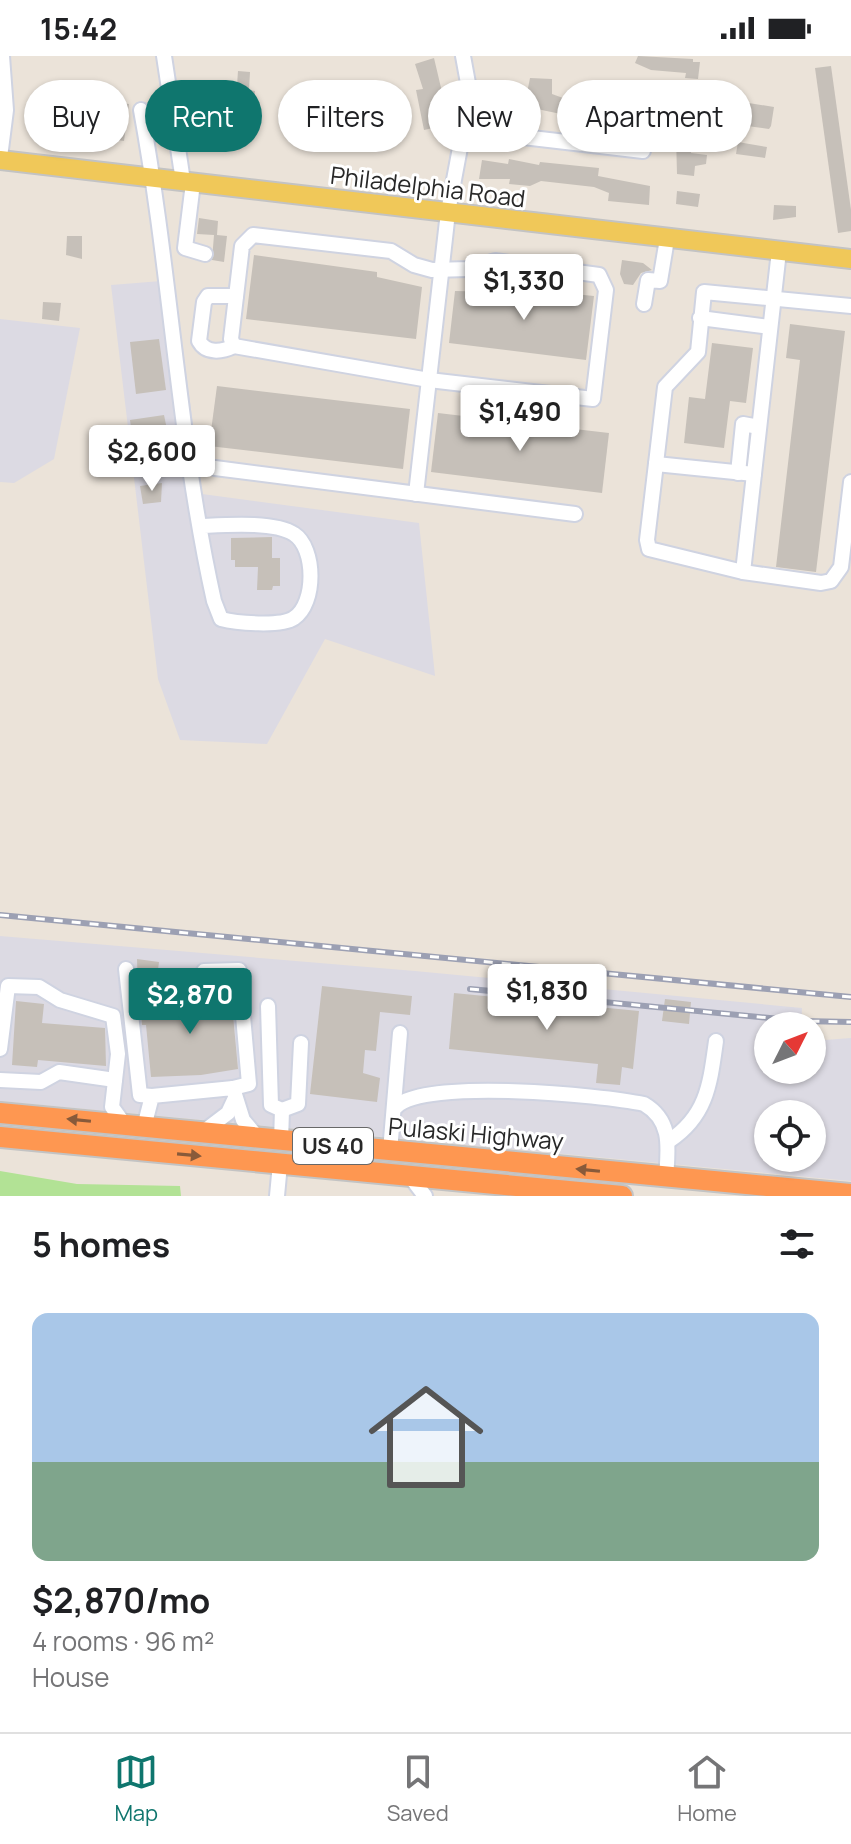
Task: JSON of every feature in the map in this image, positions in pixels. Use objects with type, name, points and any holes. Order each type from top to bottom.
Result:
[{"type":"highway","name":"Pulaski Highway","points":[[0,1113],[851,1194]]},
{"type":"highway","name":"Pulaski Highway","points":[[0,1137],[409,1175],[469,1189],[622,1196]]},
{"type":"main road","name":"Philadelphia Road","points":[[0,158],[154,179],[851,259]]},
{"type":"street","points":[[0,158],[6,110],[2,56]]},
{"type":"street","points":[[164,56],[188,182],[185,248],[205,254]]},
{"type":"street","points":[[463,56],[467,80]]},
{"type":"street","points":[[141,110],[154,179],[191,475],[206,566],[221,619],[235,623],[296,618],[308,599],[309,564],[303,544],[294,533],[264,527],[201,526]]},
{"type":"street","points":[[416,494],[448,212],[459,152]]},
{"type":"street","points":[[234,346],[231,339],[242,246],[253,235],[391,251],[422,269],[469,269],[495,261],[599,275],[606,290],[593,399],[429,380],[234,346],[223,352],[210,350],[199,341],[204,302],[208,296],[236,296]]},
{"type":"street","points":[[644,304],[648,280],[660,281],[667,239]]},
{"type":"street","points":[[743,572],[779,251]]},
{"type":"street","points":[[851,306],[707,291],[702,296],[698,352],[665,387],[647,540],[649,549],[743,572],[821,583],[837,576],[851,482]]},
{"type":"street","points":[[700,318],[770,327]]},
{"type":"street","points":[[738,473],[743,424],[759,427]]},
{"type":"street","points":[[656,464],[754,474]]},
{"type":"street","points":[[215,468],[575,514]]},
{"type":"street","points":[[126,969],[140,1095],[152,1096],[234,1093],[249,1084],[239,970],[204,971]]},
{"type":"street","points":[[0,1049],[8,986],[39,987],[60,1000],[113,1016],[118,1054],[112,1107],[134,1126],[152,1096]]},
{"type":"street","points":[[268,1006],[271,1105],[282,1110],[298,1104],[301,1043]]},
{"type":"street","points":[[390,1151],[400,1033]]},
{"type":"street","points":[[669,1141],[692,1124],[700,1111],[709,1091],[716,1041]]},
{"type":"street","points":[[0,1080],[41,1082],[59,1072],[115,1080]]},
{"type":"street","points":[[396,1107],[416,1096],[497,1090],[644,1104],[660,1117],[669,1141],[666,1178]]},
{"type":"street","points":[[200,1133],[228,1113],[234,1093]]},
{"type":"street","points":[[234,1093],[243,1120],[259,1139]]},
{"type":"street","points":[[281,1141],[282,1110]]},
{"type":"street","points":[[277,1196],[280,1164]]},
{"type":"street","points":[[409,1175],[425,1196]]},
{"type":"shaded area","points":[[174,280],[202,494],[419,523],[435,676],[325,639],[267,744],[180,740],[158,679],[111,285]]},
{"type":"shaded area","points":[[0,319],[80,328],[54,459],[14,483],[0,482]]},
{"type":"shaded area","points":[[0,936],[802,1008],[802,1012],[754,1012],[754,1084],[826,1084],[826,1040],[851,1038],[851,1181],[755,1172],[826,1172],[826,1100],[754,1100],[754,1172],[0,1101]]},
{"type":"green space","points":[[0,1171],[77,1184],[180,1186],[181,1196],[0,1196]]},
{"type":"building","points":[[638,56],[693,59],[693,62],[700,62],[698,79],[685,78],[686,73],[651,70],[635,63]]},
{"type":"building","points":[[434,58],[439,80],[428,80],[428,129],[424,130],[416,90],[423,89],[415,64]]},
{"type":"building","points":[[831,66],[851,210],[851,231],[838,233],[815,68]]},
{"type":"building","points":[[238,71],[250,72],[250,80],[237,80]]},
{"type":"building","points":[[552,79],[552,94],[557,96],[557,113],[541,110],[541,80],[530,80]]},
{"type":"building","points":[[752,103],[774,107],[769,129],[752,127]]},
{"type":"building","points":[[752,144],[767,147],[765,158],[736,154],[752,152]]},
{"type":"building","points":[[676,152],[707,155],[706,164],[695,166],[694,176],[677,174]]},
{"type":"building","points":[[509,159],[539,165],[540,162],[599,168],[598,176],[650,186],[649,205],[608,201],[609,193],[594,187],[541,181],[530,186],[509,184],[510,179],[479,179],[482,160],[508,164]]},
{"type":"building","points":[[677,191],[700,194],[698,207],[676,204]]},
{"type":"building","points":[[774,205],[796,206],[796,217],[773,220]]},
{"type":"building","points":[[199,218],[218,221],[217,235],[227,236],[224,262],[212,260],[214,235],[197,234]]},
{"type":"building","points":[[67,236],[82,236],[82,259],[66,255]]},
{"type":"building","points":[[254,255],[377,272],[377,277],[422,287],[416,339],[246,319]]},
{"type":"building","points":[[622,260],[643,263],[652,270],[641,273],[633,285],[624,284],[620,274]]},
{"type":"building","points":[[503,287],[594,296],[586,360],[449,343],[455,291],[502,292]]},
{"type":"building","points":[[43,302],[61,303],[59,321],[42,319]]},
{"type":"building","points":[[790,324],[845,331],[816,572],[776,567],[800,360],[786,358]]},
{"type":"building","points":[[159,339],[166,390],[136,394],[130,342]]},
{"type":"building","points":[[712,343],[753,348],[746,403],[730,401],[724,448],[684,443],[689,397],[705,399]]},
{"type":"building","points":[[217,386],[410,409],[403,469],[209,446]]},
{"type":"building","points":[[438,413],[609,433],[602,493],[431,472]]},
{"type":"building","points":[[164,415],[170,444],[134,449],[130,420]]},
{"type":"building","points":[[162,483],[161,502],[143,504],[140,486]]},
{"type":"building","points":[[272,537],[272,558],[280,558],[280,586],[273,586],[272,590],[257,590],[258,567],[235,567],[235,560],[231,560],[231,538]]},
{"type":"building","points":[[137,959],[159,962],[155,992],[138,989]]},
{"type":"building","points":[[322,986],[412,996],[410,1015],[380,1012],[376,1051],[365,1050],[363,1073],[380,1078],[377,1102],[310,1094]]},
{"type":"building","points":[[454,993],[639,1011],[633,1069],[622,1067],[620,1085],[596,1083],[598,1064],[449,1049]]},
{"type":"building","points":[[231,994],[238,1069],[201,1075],[151,1077],[146,1025],[142,1025],[140,1002]]},
{"type":"building","points":[[665,999],[691,1002],[689,1024],[662,1021]]},
{"type":"building","points":[[16,1001],[44,1004],[42,1023],[105,1028],[106,1066],[38,1060],[37,1067],[12,1065]]},
{"type":"railway","points":[[0,915],[851,997]]},
{"type":"railway","points":[[470,989],[801,1021],[851,1022]]}]
